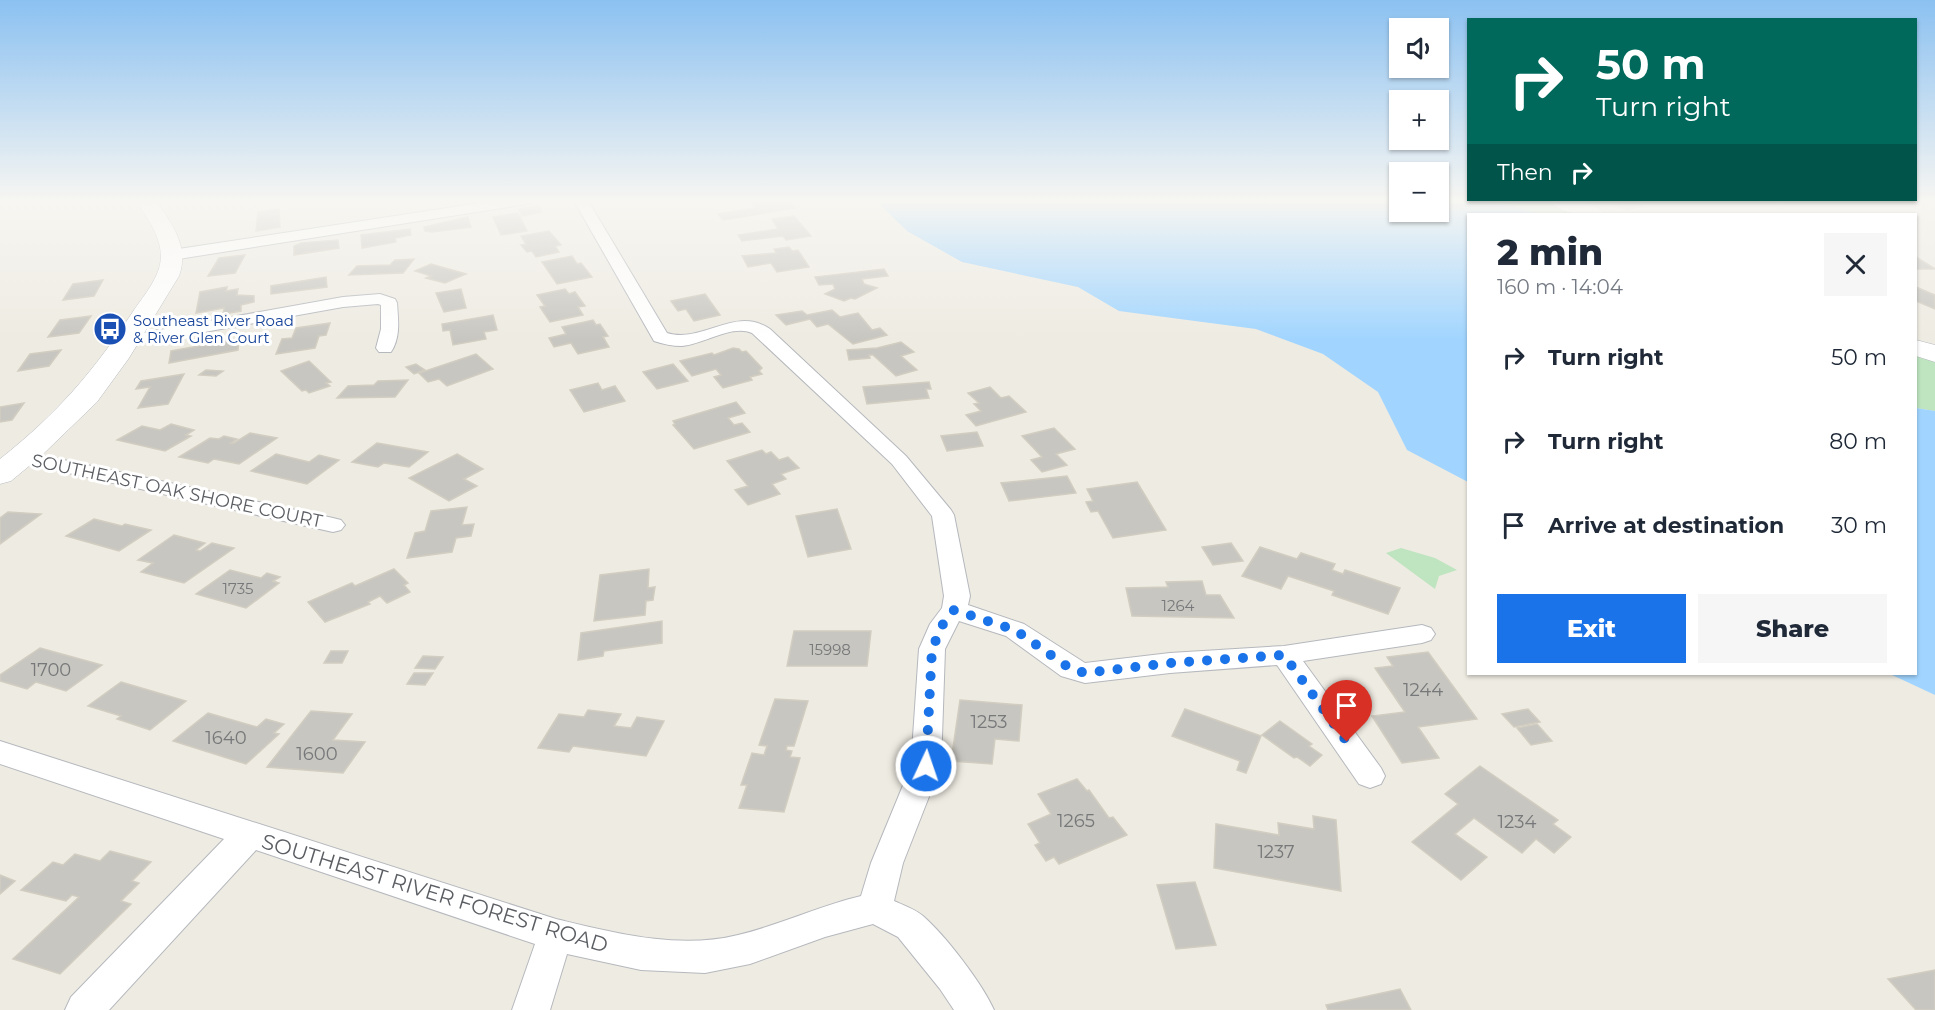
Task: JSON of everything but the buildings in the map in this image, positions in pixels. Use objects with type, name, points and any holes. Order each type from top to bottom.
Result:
[{"type":"street","points":[[0,474],[77,407],[126,341],[166,277],[172,255],[169,246]]},
{"type":"street","points":[[172,255],[229,246]]},
{"type":"street","points":[[607,246],[660,337],[669,341],[687,339],[751,326],[764,333],[898,460],[944,515],[957,596],[954,610],[943,624],[932,649],[926,766],[886,862],[875,908],[910,926],[953,977],[975,1010]]},
{"type":"street","points":[[126,341],[343,302],[380,299],[389,303],[390,329],[385,348]]},
{"type":"street","points":[[1917,348],[1935,354]]},
{"type":"street","name":"SOUTHEAST OAK SHORE COURT","points":[[22,457],[333,525]]},
{"type":"street","points":[[954,610],[1015,630],[1071,669],[1085,673],[1170,663],[1284,655],[1422,634]]},
{"type":"street","points":[[1284,655],[1370,776]]},
{"type":"street","name":"SOUTHEAST RIVER FOREST ROAD","points":[[0,752],[556,935],[641,955],[693,957],[727,954],[776,941],[818,924],[875,908]]},
{"type":"street","points":[[84,1010],[249,835]]},
{"type":"street","points":[[531,1010],[556,935]]},
{"type":"green space","points":[[1917,353],[1935,359],[1935,411],[1917,408]]},
{"type":"green space","points":[[1401,548],[1435,558],[1457,570],[1439,576],[1435,589],[1386,553]]},
{"type":"water","points":[[934,246],[1467,246],[1467,481],[1407,450],[1378,392],[1323,354],[1256,329],[1119,311],[1078,287],[962,262]]},
{"type":"water","points":[[1917,408],[1935,411],[1935,695],[1892,675],[1917,675]]},
{"type":"place","name":"Southeast River Road & River Glen Court","points":[[110,329]]},
{"type":"route","points":[[926,766],[932,649],[943,624],[954,610],[1015,630],[1071,669],[1085,673],[1170,663],[1284,655],[1347,742]]}]
